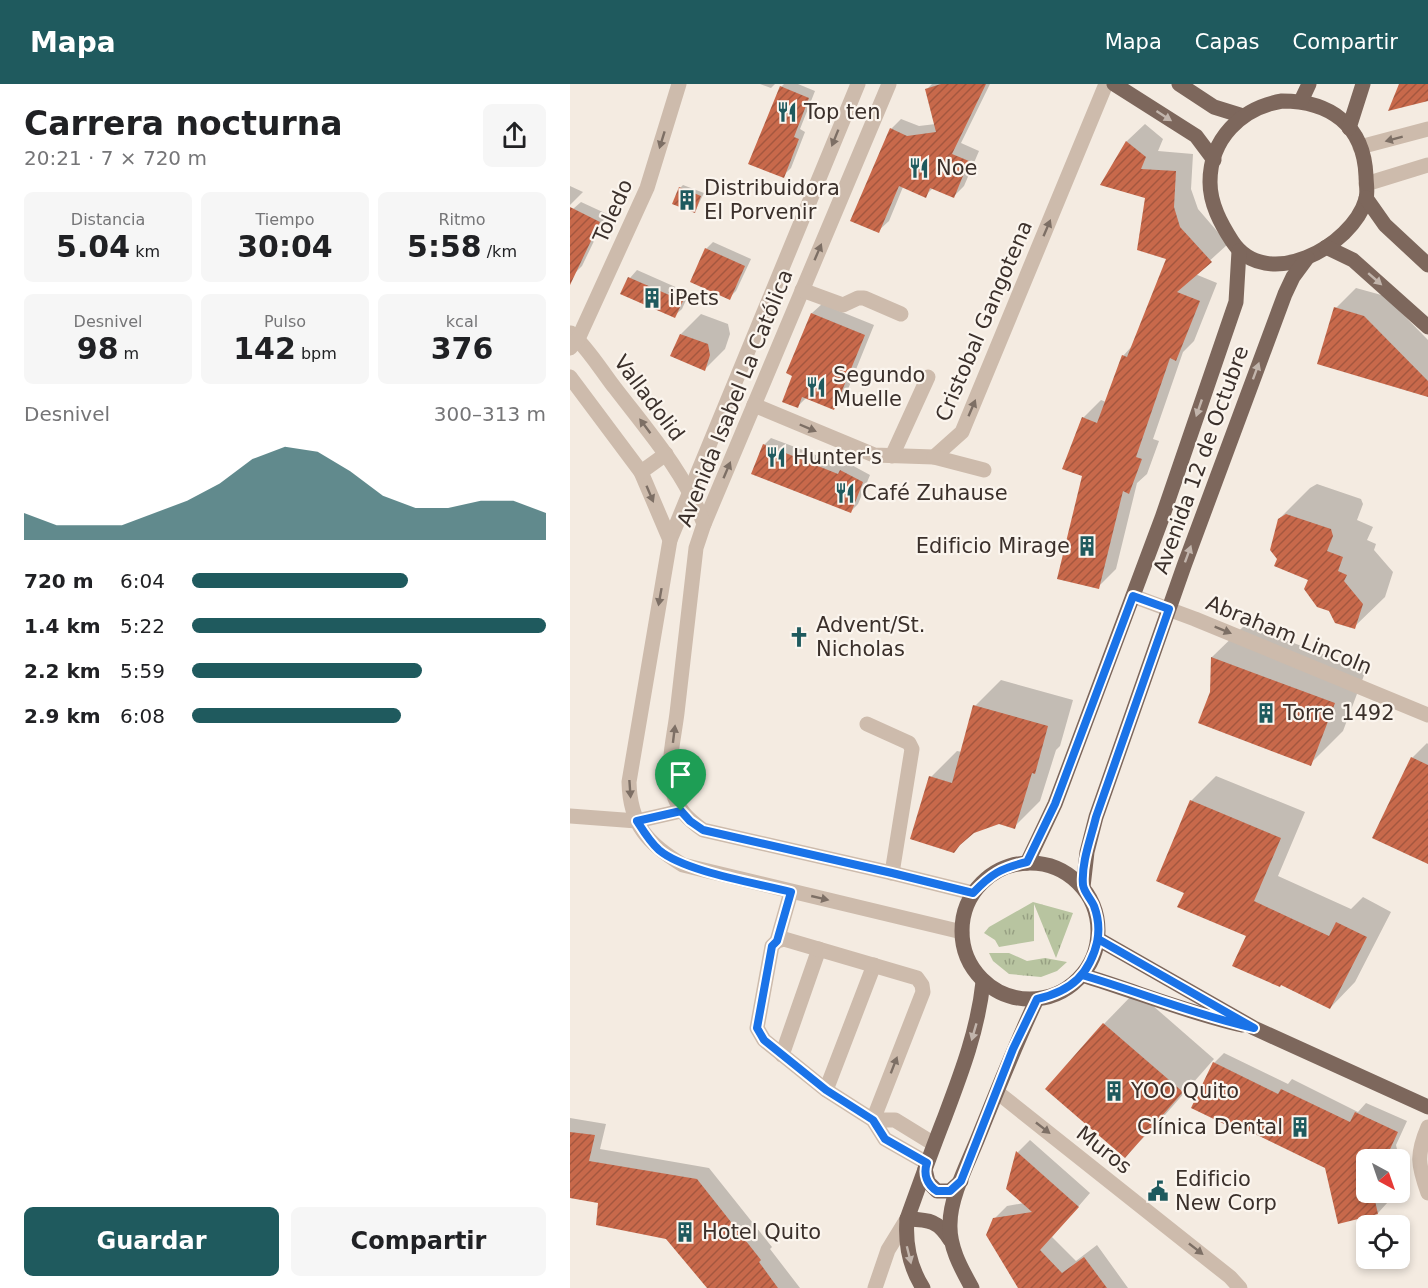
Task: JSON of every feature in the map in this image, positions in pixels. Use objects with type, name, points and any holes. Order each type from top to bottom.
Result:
[{"type":"main road","points":[[1114,84],[1196,136],[1214,160]]},
{"type":"main road","points":[[1179,84],[1214,107],[1243,116]]},
{"type":"main road","points":[[1301,101],[1309,84]]},
{"type":"main road","points":[[1349,128],[1363,84]]},
{"type":"main road","points":[[1301,101],[1317,105],[1333,113],[1349,128],[1360,147],[1365,166],[1366,191],[1356,217],[1343,233],[1326,247],[1307,258],[1277,264],[1259,262],[1239,251],[1221,224],[1210,182],[1214,160],[1221,142],[1231,127],[1243,116],[1265,104],[1301,101]]},
{"type":"main road","points":[[1366,191],[1385,225],[1428,265]]},
{"type":"main road","points":[[1326,247],[1353,260],[1428,327]]},
{"type":"main road","name":"Avenida 12 de Octubre","points":[[1027,862],[1055,804],[1133,596],[1236,303],[1239,251]]},
{"type":"main road","name":"Avenida 12 de Octubre","points":[[1083,887],[1087,852],[1096,817],[1169,609],[1285,294],[1293,277],[1307,258]]},
{"type":"main road","points":[[1027,862],[1040,863],[1064,871],[1083,887],[1096,912],[1099,925],[1098,939],[1090,964],[1082,975],[1069,987],[1054,995],[1037,999],[1017,998],[999,992],[983,982],[967,959],[962,932],[964,912],[973,893],[988,877],[1006,867],[1027,862]]},
{"type":"main road","points":[[1098,939],[1254,1028],[1428,1107]]},
{"type":"main road","points":[[1082,975],[1220,1020],[1254,1028]]},
{"type":"main road","points":[[923,1288],[912,1267],[908,1252],[905,1235],[907,1219],[974,1033],[981,1007],[983,982]]},
{"type":"main road","points":[[951,1243],[950,1221],[961,1181],[1013,1049],[1037,999]]},
{"type":"main road","points":[[926,1166],[930,1186],[941,1192],[953,1189],[961,1181]]},
{"type":"main road","points":[[907,1219],[936,1223],[951,1243],[972,1288]]},
{"type":"street","name":"Toledo","points":[[572,340],[647,188],[679,84]]},
{"type":"street","name":"Avenida Isabel La Católica","points":[[858,84],[670,540],[629,782],[629,794],[637,821],[648,839],[660,851],[683,865],[962,932]]},
{"type":"street","name":"Avenida Isabel La Católica","points":[[681,811],[672,791],[671,771],[696,548],[704,524],[889,84]]},
{"type":"street","name":"Cristobal Gangotena","points":[[934,457],[962,432],[1106,84]]},
{"type":"street","points":[[1360,147],[1428,129]]},
{"type":"street","points":[[1366,191],[1428,165]]},
{"type":"street","points":[[802,290],[843,305],[858,298],[864,298],[901,314]]},
{"type":"street","name":"Valladolid","points":[[572,340],[666,454],[690,492],[704,524]]},
{"type":"street","points":[[570,377],[641,471],[670,540]]},
{"type":"street","points":[[892,456],[928,377]]},
{"type":"street","points":[[754,405],[874,455],[934,457],[984,470]]},
{"type":"street","points":[[641,471],[666,454]]},
{"type":"street","name":"Abraham Lincoln","points":[[1133,596],[1428,715]]},
{"type":"street","points":[[867,724],[909,742],[912,749],[892,873]]},
{"type":"street","points":[[570,816],[637,821],[681,811],[703,830],[973,893]]},
{"type":"street","points":[[777,941],[791,892]]},
{"type":"street","points":[[873,1120],[923,992],[922,985],[917,978],[784,939],[777,941],[772,946],[757,1028],[764,1040],[826,1090],[873,1120],[885,1139],[926,1166]]},
{"type":"street","points":[[782,1055],[819,949]]},
{"type":"street","points":[[826,1090],[874,965]]},
{"type":"street","name":"Muros","points":[[997,1092],[1230,1277],[1240,1288]]},
{"type":"street","points":[[873,1120],[895,1120],[934,1144]]},
{"type":"street","points":[[1428,1127],[1419,1148],[1419,1158],[1428,1193]]},
{"type":"street","points":[[875,1288],[888,1250],[907,1219]]},
{"type":"green space","points":[[1033,902],[1073,913],[1056,958],[1034,904],[1034,941],[999,947],[995,940],[984,933],[989,927]]},
{"type":"green space","points":[[989,953],[1009,953],[1027,961],[1045,958],[1067,962],[1057,971],[1041,977],[1009,974],[993,961]]},
{"type":"building","points":[[941,84],[986,84],[952,154],[969,161],[954,198],[930,188],[926,198],[899,186],[879,233],[850,221],[890,128],[907,136],[936,132],[925,89]]},
{"type":"building","points":[[1399,84],[1428,84],[1428,101],[1388,111]]},
{"type":"building","points":[[780,86],[809,98],[794,137],[799,139],[784,178],[748,164]]},
{"type":"building","points":[[1126,141],[1146,157],[1141,169],[1176,171],[1174,207],[1180,227],[1212,262],[1177,292],[1200,301],[1176,361],[1170,358],[1136,457],[1142,459],[1129,494],[1123,491],[1099,589],[1057,579],[1082,476],[1062,469],[1082,417],[1097,423],[1122,355],[1127,357],[1166,259],[1137,250],[1145,198],[1100,185]]},
{"type":"building","name":"Distribuidora El Porvenir","points":[[679,187],[701,196],[695,213],[672,204]]},
{"type":"building","points":[[570,207],[600,222],[570,285]]},
{"type":"building","points":[[705,248],[745,266],[730,300],[690,282]]},
{"type":"building","name":"iPets","points":[[628,277],[683,301],[675,318],[620,294]]},
{"type":"building","points":[[1334,307],[1364,316],[1428,381],[1428,397],[1317,364]]},
{"type":"building","name":"Segundo Muelle","points":[[811,313],[865,335],[834,410],[802,397],[798,408],[782,402],[792,376],[786,373]]},
{"type":"building","points":[[680,334],[708,344],[710,355],[705,371],[670,356]]},
{"type":"building","points":[[763,444],[838,474],[840,470],[863,482],[851,513],[751,474]]},
{"type":"building","points":[[1286,514],[1331,529],[1333,536],[1327,551],[1343,557],[1338,571],[1347,575],[1344,581],[1363,604],[1355,629],[1335,623],[1329,611],[1317,607],[1304,589],[1308,580],[1274,566],[1277,559],[1270,550],[1278,519]]},
{"type":"building","name":"Torre 1492","points":[[1211,657],[1335,703],[1311,766],[1198,723],[1210,692]]},
{"type":"building","points":[[973,705],[1048,726],[1035,774],[1032,773],[1015,829],[999,824],[974,833],[954,853],[910,839],[929,776],[952,783]]},
{"type":"building","points":[[1411,757],[1428,765],[1428,864],[1372,838]]},
{"type":"building","points":[[1190,800],[1281,838],[1254,901],[1329,936],[1336,922],[1367,937],[1330,1009],[1281,985],[1280,987],[1232,966],[1246,936],[1177,907],[1184,893],[1156,881]]},
{"type":"building","name":"YOO Quito","points":[[1103,1023],[1183,1092],[1125,1158],[1045,1089]]},
{"type":"building","points":[[1213,1062],[1278,1094],[1281,1089],[1350,1122],[1355,1112],[1398,1132],[1390,1149],[1356,1149],[1356,1203],[1376,1203],[1378,1214],[1356,1215],[1356,1220],[1338,1224],[1325,1168],[1249,1131],[1247,1135],[1191,1108]]},
{"type":"building","name":"Hotel Quito","points":[[570,1132],[595,1135],[589,1161],[697,1179],[761,1260],[759,1262],[778,1288],[707,1288],[666,1239],[596,1225],[598,1203],[570,1198]]},
{"type":"building","points":[[1016,1151],[1079,1207],[1040,1250],[1062,1273],[1084,1257],[1107,1288],[1018,1288],[986,1235],[993,1218],[1032,1212],[1006,1189]]},
{"type":"place","name":"Top ten","points":[[787,112]]},
{"type":"place","name":"Noe","points":[[919,168]]},
{"type":"place","name":"Distribuidora El Porvenir","points":[[687,200]]},
{"type":"place","name":"iPets","points":[[652,298]]},
{"type":"place","name":"Segundo Muelle","points":[[816,387]]},
{"type":"place","name":"Hunter's","points":[[776,457]]},
{"type":"place","name":"Café Zuhause","points":[[845,493]]},
{"type":"place","name":"Edificio Mirage","points":[[1087,546]]},
{"type":"place","name":"Advent/St. Nicholas","points":[[799,637]]},
{"type":"place","name":"Torre 1492","points":[[1266,713]]},
{"type":"place","name":"YOO Quito","points":[[1114,1091]]},
{"type":"place","name":"Clínica Dental","points":[[1300,1127]]},
{"type":"place","name":"Edificio New Corp","points":[[1158,1191]]},
{"type":"place","name":"Hotel Quito","points":[[685,1232]]},
{"type":"route","points":[[681,811],[637,821],[648,839],[660,851],[683,865],[791,892],[777,941],[772,946],[757,1028],[759,1033],[764,1040],[826,1090],[873,1120],[885,1139],[927,1163],[926,1178],[934,1190],[950,1191],[961,1181],[1013,1049],[1037,999],[1054,995],[1069,987],[1082,975],[1090,964],[1098,939],[1254,1028],[1220,1020],[1082,975],[1090,964],[1095,952],[1098,939],[1099,925],[1091,899],[1083,887],[1087,852],[1096,817],[1169,609],[1133,596],[1055,804],[1027,862],[1006,867],[988,877],[973,893],[703,830],[681,811]]}]
